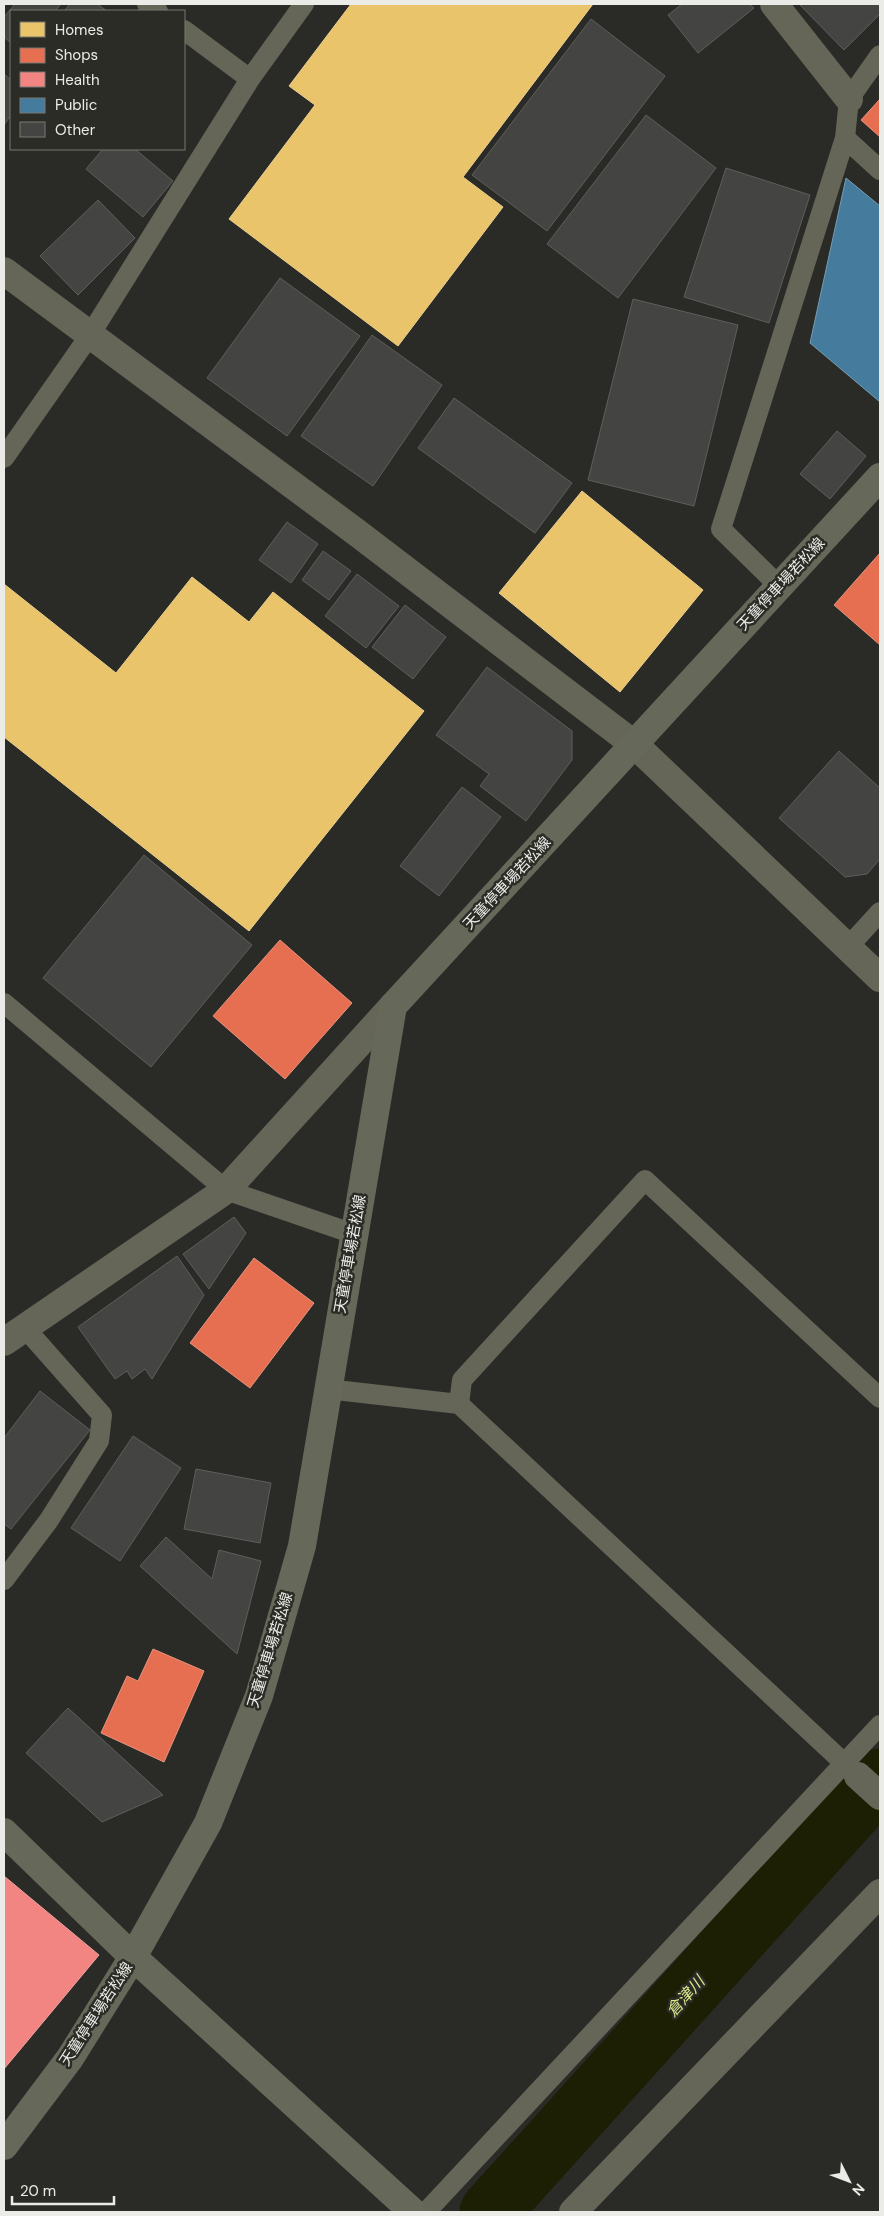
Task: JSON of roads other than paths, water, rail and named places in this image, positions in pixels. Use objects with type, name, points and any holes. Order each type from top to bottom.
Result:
[{"type":"main road","name":"天童停車場若松線","points":[[4,2146],[70,2058],[133,1957],[208,1823],[258,1696],[302,1546],[393,1006],[880,477]]},
{"type":"main road","points":[[4,1832],[133,1957],[413,2212]]},
{"type":"street","points":[[774,4],[848,99]]},
{"type":"street","points":[[4,271],[356,532],[635,745],[880,978]]},
{"type":"street","points":[[14,1335],[226,1190],[393,1006]]},
{"type":"street","points":[[852,1770],[880,1796]]},
{"type":"street","points":[[573,2212],[880,1893]]},
{"type":"lane","points":[[4,458],[90,335],[250,79],[304,4]]},
{"type":"lane","points":[[185,31],[250,79]]},
{"type":"lane","points":[[779,586],[721,529],[845,138],[848,99],[880,56]]},
{"type":"lane","points":[[845,138],[880,170]]},
{"type":"lane","points":[[848,947],[880,912]]},
{"type":"lane","points":[[4,1003],[226,1190],[354,1234]]},
{"type":"lane","points":[[460,1404],[462,1380],[645,1180],[880,1398]]},
{"type":"lane","points":[[4,1580],[49,1520],[99,1441],[102,1416],[14,1335]]},
{"type":"lane","points":[[327,1389],[460,1404],[852,1770]]},
{"type":"lane","points":[[426,2212],[852,1770],[880,1725]]},
{"type":"waterway","name":"倉津川","points":[[490,2212],[880,1779]]}]
